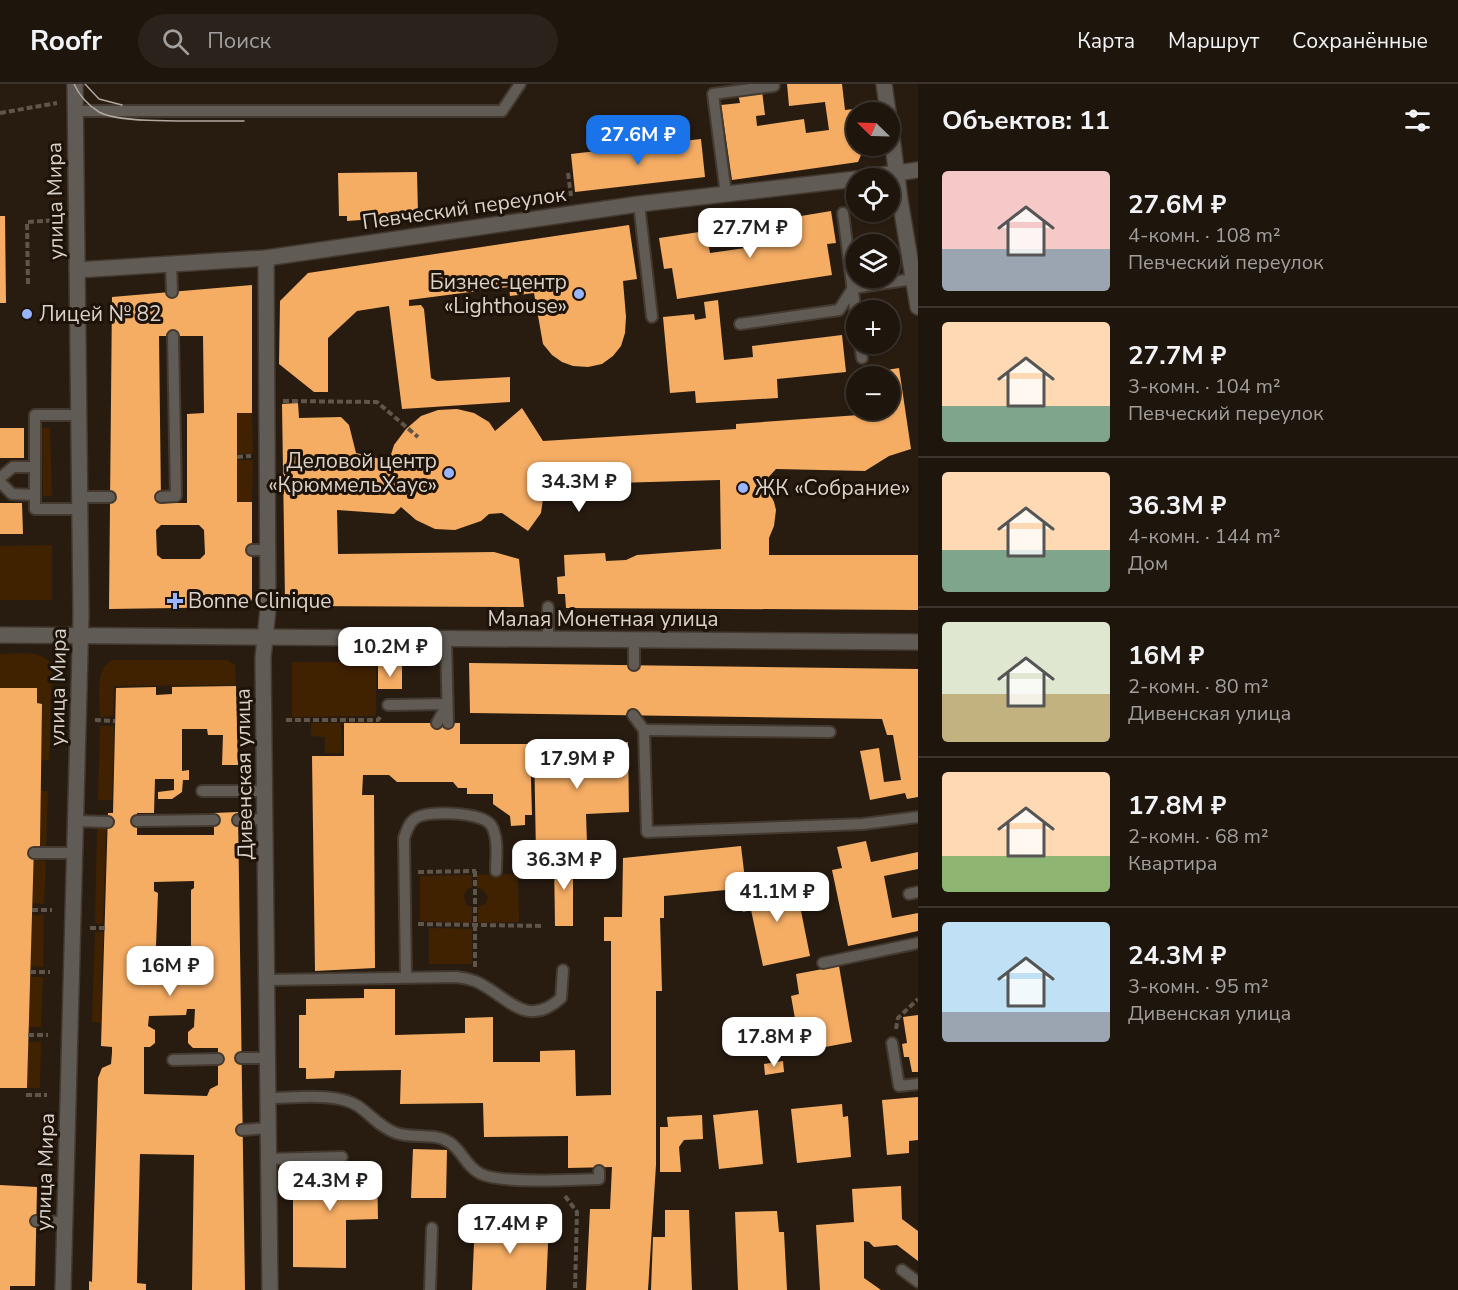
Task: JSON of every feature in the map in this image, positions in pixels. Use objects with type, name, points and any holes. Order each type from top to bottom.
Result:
[{"type":"street","name":"улица Мира","points":[[63,1290],[80,636],[75,84]]},
{"type":"street","points":[[884,84],[887,102]]},
{"type":"street","name":"Певческий переулок","points":[[900,172],[918,170]]},
{"type":"street","name":"Певческий переулок","points":[[77,270],[266,258],[639,204],[846,180]]},
{"type":"street","points":[[900,198],[918,307]]},
{"type":"street","name":"Дивенская улица","points":[[266,258],[268,609],[263,658],[270,1290]]},
{"type":"street","name":"Малая Монетная улица","points":[[0,635],[918,642]]},
{"type":"lane","points":[[75,111],[502,111],[520,84]]},
{"type":"lane","points":[[726,194],[713,94],[774,86],[773,84]]},
{"type":"lane","points":[[639,204],[652,318]]},
{"type":"lane","points":[[843,213],[846,236]]},
{"type":"lane","points":[[171,264],[172,292]]},
{"type":"lane","points":[[900,281],[913,279]]},
{"type":"lane","points":[[853,288],[854,300]]},
{"type":"lane","points":[[740,324],[839,310],[853,288]]},
{"type":"lane","points":[[161,497],[176,496],[173,336]]},
{"type":"lane","points":[[861,354],[862,358]]},
{"type":"lane","points":[[79,415],[35,416],[35,509],[110,497]]},
{"type":"lane","points":[[0,477],[13,467],[35,467]]},
{"type":"lane","points":[[0,482],[12,494],[35,495]]},
{"type":"lane","points":[[252,550],[268,550]]},
{"type":"lane","points":[[548,607],[548,639]]},
{"type":"lane","points":[[442,723],[447,704],[446,639]]},
{"type":"lane","points":[[634,640],[634,665]]},
{"type":"lane","points":[[388,705],[447,704]]},
{"type":"lane","points":[[633,715],[644,730],[647,832],[863,824],[918,817]]},
{"type":"lane","points":[[644,730],[830,732]]},
{"type":"lane","points":[[202,791],[265,791]]},
{"type":"lane","points":[[406,977],[404,838],[408,826],[416,818],[427,815],[479,816],[490,824],[495,835],[496,871]]},
{"type":"lane","points":[[238,820],[265,819]]},
{"type":"lane","points":[[137,821],[214,820]]},
{"type":"lane","points":[[76,821],[108,822]]},
{"type":"lane","points":[[34,853],[75,853]]},
{"type":"lane","points":[[823,963],[918,943]]},
{"type":"lane","points":[[267,980],[406,977],[470,979],[511,1005],[523,1010],[536,1010],[550,1008],[561,998],[563,970]]},
{"type":"lane","points":[[892,1043],[899,1086],[918,1084]]},
{"type":"lane","points":[[241,1058],[268,1058]]},
{"type":"lane","points":[[173,1060],[218,1059]]},
{"type":"lane","points":[[268,1098],[335,1098],[348,1101],[396,1133],[434,1137],[448,1141],[459,1151],[467,1164],[480,1174],[497,1179],[599,1179],[599,1171]]},
{"type":"lane","points":[[242,1130],[268,1128]]},
{"type":"lane","points":[[269,1159],[342,1157]]},
{"type":"lane","points":[[36,1221],[65,1222]]},
{"type":"lane","points":[[430,1290],[432,1228]]},
{"type":"lane","points":[[902,1270],[918,1282]]},
{"type":"path","points":[[0,108],[2,113],[57,103]]},
{"type":"path","points":[[568,173],[571,194]]},
{"type":"path","points":[[28,284],[27,222],[59,220]]},
{"type":"path","points":[[268,402],[377,402],[418,437]]},
{"type":"path","points":[[237,457],[256,456]]},
{"type":"path","points":[[286,720],[378,720],[388,705]]},
{"type":"path","points":[[95,720],[115,721]]},
{"type":"path","points":[[470,979],[476,965],[475,871]]},
{"type":"path","points":[[405,872],[496,871]]},
{"type":"path","points":[[32,910],[52,910]]},
{"type":"path","points":[[406,924],[543,926]]},
{"type":"path","points":[[90,928],[105,928]]},
{"type":"path","points":[[30,972],[50,972]]},
{"type":"path","points":[[892,1043],[898,1018],[918,999]]},
{"type":"path","points":[[28,1035],[48,1035]]},
{"type":"path","points":[[26,1095],[47,1095]]},
{"type":"path","points":[[552,1180],[577,1212],[575,1290]]},
{"type":"shaded area","points":[[237,413],[252,413],[253,454],[237,454]]},
{"type":"shaded area","points":[[42,428],[50,428],[52,496],[43,496]]},
{"type":"shaded area","points":[[237,460],[253,460],[252,502],[237,502]]},
{"type":"shaded area","points":[[52,545],[52,600],[0,600],[0,546]]},
{"type":"shaded area","points":[[0,654],[36,654],[48,660],[52,665],[49,760],[41,760],[42,704],[37,703],[37,688],[0,688]]},
{"type":"shaded area","points":[[112,660],[227,660],[235,665],[236,685],[114,686],[113,716],[100,717],[100,678],[106,665]]},
{"type":"shaded area","points":[[292,662],[376,662],[376,716],[292,717]]},
{"type":"shaded area","points":[[311,723],[341,723],[342,753],[325,753],[325,737],[311,736]]},
{"type":"shaded area","points":[[100,726],[114,726],[112,800],[98,800]]},
{"type":"shaded area","points":[[41,791],[48,791],[46,846],[40,846]]},
{"type":"shaded area","points":[[97,828],[106,828],[103,924],[95,923]]},
{"type":"shaded area","points":[[34,860],[46,861],[44,904],[32,903]]},
{"type":"shaded area","points":[[518,874],[519,922],[478,923],[478,907],[486,903],[488,897],[482,889],[477,888],[477,875]]},
{"type":"shaded area","points":[[472,875],[472,887],[467,889],[464,895],[466,905],[472,907],[472,923],[420,921],[420,876]]},
{"type":"shaded area","points":[[32,915],[44,915],[43,967],[30,966]]},
{"type":"shaded area","points":[[429,928],[472,929],[472,964],[429,964]]},
{"type":"shaded area","points":[[95,932],[103,932],[101,1023],[92,1022]]},
{"type":"shaded area","points":[[30,977],[43,977],[41,1027],[28,1027]]},
{"type":"shaded area","points":[[28,1042],[41,1042],[40,1088],[27,1088]]},
{"type":"building","points":[[787,84],[842,84],[846,110],[846,156],[861,156],[858,162],[732,180],[721,105],[740,103],[738,94],[762,91],[765,115],[756,116],[757,126],[804,119],[806,133],[829,130],[825,102],[789,106]]},
{"type":"building","points":[[701,139],[705,177],[575,192],[571,154]]},
{"type":"building","points":[[417,172],[418,214],[361,216],[361,220],[347,221],[347,216],[339,216],[338,173]]},
{"type":"building","points":[[831,211],[836,243],[827,244],[832,275],[677,299],[672,268],[664,269],[659,238],[706,231],[710,253],[786,242],[783,219]]},
{"type":"building","points":[[0,216],[5,216],[6,303],[0,303]]},
{"type":"building","points":[[629,225],[637,279],[623,281],[625,333],[621,346],[602,364],[588,367],[573,366],[552,355],[543,344],[534,293],[510,296],[509,287],[409,300],[409,306],[421,305],[424,309],[431,378],[437,381],[510,377],[510,402],[402,409],[389,306],[357,311],[328,338],[328,392],[314,392],[279,364],[280,301],[308,273]]},
{"type":"building","points":[[252,285],[252,413],[237,413],[237,502],[252,502],[252,599],[243,607],[109,609],[112,297]],"holes":[[[159,336],[203,336],[204,413],[187,414],[187,503],[161,503]],[[161,525],[199,525],[204,530],[205,554],[200,559],[162,559],[157,555],[156,530]]]},
{"type":"building","points":[[718,300],[724,360],[753,357],[752,346],[842,335],[846,372],[777,379],[778,398],[696,403],[695,391],[670,393],[663,317],[694,314],[695,320],[706,318],[704,302]]},
{"type":"building","points":[[900,375],[911,449],[889,456],[865,471],[776,469],[764,482],[776,510],[774,526],[769,538],[769,555],[918,555],[918,610],[566,608],[565,594],[558,594],[557,577],[565,576],[564,555],[605,553],[606,561],[626,560],[637,555],[721,549],[720,480],[545,485],[541,513],[528,531],[502,513],[489,514],[481,521],[455,530],[435,529],[416,520],[401,507],[394,514],[337,510],[338,554],[494,552],[519,559],[524,607],[295,606],[285,599],[282,404],[298,403],[299,418],[341,417],[349,425],[356,453],[389,461],[394,445],[406,429],[421,416],[438,410],[457,409],[474,413],[489,422],[495,431],[522,408],[543,441],[736,429],[736,424],[846,416],[846,420],[900,420]]},
{"type":"building","points":[[0,428],[24,428],[24,458],[0,458]]},
{"type":"building","points":[[0,503],[22,503],[23,534],[0,534]]},
{"type":"building","points":[[469,663],[918,669],[918,797],[907,799],[905,793],[870,800],[860,751],[879,748],[884,782],[901,780],[893,735],[887,735],[882,719],[470,713]]},
{"type":"building","points":[[378,666],[402,666],[402,689],[378,689]]},
{"type":"building","points":[[236,686],[238,765],[222,765],[223,735],[208,735],[207,729],[182,729],[182,771],[189,770],[189,780],[183,780],[182,792],[172,799],[158,799],[158,792],[174,790],[174,779],[155,779],[154,813],[137,813],[137,835],[214,835],[214,813],[238,812],[245,1290],[192,1290],[194,1155],[140,1154],[137,1283],[146,1284],[146,1290],[89,1290],[89,1281],[92,1282],[98,1078],[102,1068],[111,1064],[112,1053],[112,1047],[101,1046],[108,813],[113,813],[116,688],[156,687],[156,695],[172,694],[172,687]],"holes":[[[194,881],[194,888],[191,890],[191,973],[194,976],[194,985],[150,985],[150,976],[155,972],[158,893],[154,891],[154,882]],[[187,1009],[195,1009],[194,1027],[188,1032],[188,1043],[193,1048],[218,1048],[218,1085],[210,1089],[207,1096],[144,1094],[144,1047],[150,1047],[155,1043],[155,1030],[148,1026],[149,1016],[186,1015]]]},
{"type":"building","points":[[0,688],[37,688],[37,703],[42,704],[40,846],[34,846],[27,1088],[0,1088]]},
{"type":"building","points":[[344,723],[460,723],[460,744],[530,744],[532,815],[525,815],[525,825],[511,826],[510,816],[493,804],[493,794],[467,794],[467,788],[458,788],[453,782],[397,782],[389,775],[363,775],[362,795],[374,795],[375,968],[315,971],[312,756],[344,756]]},
{"type":"building","points":[[628,742],[629,812],[586,814],[587,843],[573,843],[573,854],[536,855],[534,744]]},
{"type":"building","points":[[866,841],[871,862],[918,852],[918,869],[884,876],[892,918],[918,913],[918,931],[848,946],[832,870],[842,868],[837,847]]},
{"type":"building","points":[[741,846],[746,888],[664,896],[664,918],[660,918],[662,991],[656,991],[656,1165],[648,1290],[586,1290],[590,1209],[610,1209],[612,1167],[568,1168],[568,1136],[484,1137],[483,1103],[400,1104],[401,1070],[335,1071],[334,1078],[306,1079],[306,1068],[299,1068],[299,1015],[306,1015],[306,999],[364,998],[364,989],[395,989],[395,1035],[465,1033],[465,1018],[493,1017],[493,1062],[540,1062],[540,1051],[575,1050],[576,1096],[611,1095],[611,941],[604,941],[604,917],[622,917],[623,858]]},
{"type":"building","points":[[554,856],[573,856],[573,926],[555,926]]},
{"type":"building","points":[[795,881],[810,956],[763,966],[751,910],[743,912],[739,893]]},
{"type":"building","points":[[839,966],[852,1042],[809,1050],[805,1029],[797,1030],[791,996],[799,994],[796,974]]},
{"type":"building","points":[[918,1015],[918,1072],[912,1072],[909,1057],[904,1057],[902,1044],[907,1043],[903,1017]]},
{"type":"building","points":[[783,1061],[784,1072],[765,1075],[764,1064]]},
{"type":"building","points":[[918,1097],[918,1140],[909,1141],[909,1153],[887,1155],[882,1100]]},
{"type":"building","points":[[842,1104],[843,1117],[848,1116],[851,1157],[797,1163],[791,1109]]},
{"type":"building","points":[[758,1110],[763,1164],[719,1169],[713,1115]]},
{"type":"building","points":[[702,1115],[703,1139],[684,1140],[679,1147],[681,1172],[660,1172],[660,1127],[668,1127],[667,1117]]},
{"type":"building","points":[[413,1149],[447,1150],[446,1198],[411,1198]]},
{"type":"building","points":[[293,1167],[377,1167],[378,1219],[346,1220],[346,1268],[293,1267]]},
{"type":"building","points":[[0,1185],[37,1187],[35,1286],[10,1286],[10,1290],[0,1290]]},
{"type":"building","points":[[901,1186],[902,1219],[918,1231],[918,1261],[897,1245],[874,1247],[864,1241],[864,1278],[881,1290],[820,1290],[816,1225],[854,1222],[852,1189]]},
{"type":"building","points":[[665,1210],[689,1210],[692,1290],[651,1290],[653,1237],[665,1237]]},
{"type":"building","points":[[777,1211],[779,1232],[784,1232],[787,1290],[738,1290],[735,1212]]},
{"type":"building","points":[[475,1219],[549,1222],[546,1290],[472,1290]]},
{"type":"tram line","points":[[74,84],[91,106],[110,116],[168,121],[244,121]]},
{"type":"tram line","points":[[85,84],[99,99],[122,105]]},
{"type":"place","name":"Бизнес-центр «Lighthouse»","points":[[579,294]]},
{"type":"place","name":"Лицей № 82","points":[[27,314]]},
{"type":"place","name":"Деловой центр «КрюммельХаус»","points":[[449,473]]},
{"type":"place","name":"ЖК «Собрание»","points":[[743,488]]},
{"type":"place","name":"Bonne Clinique","points":[[175,601]]}]
